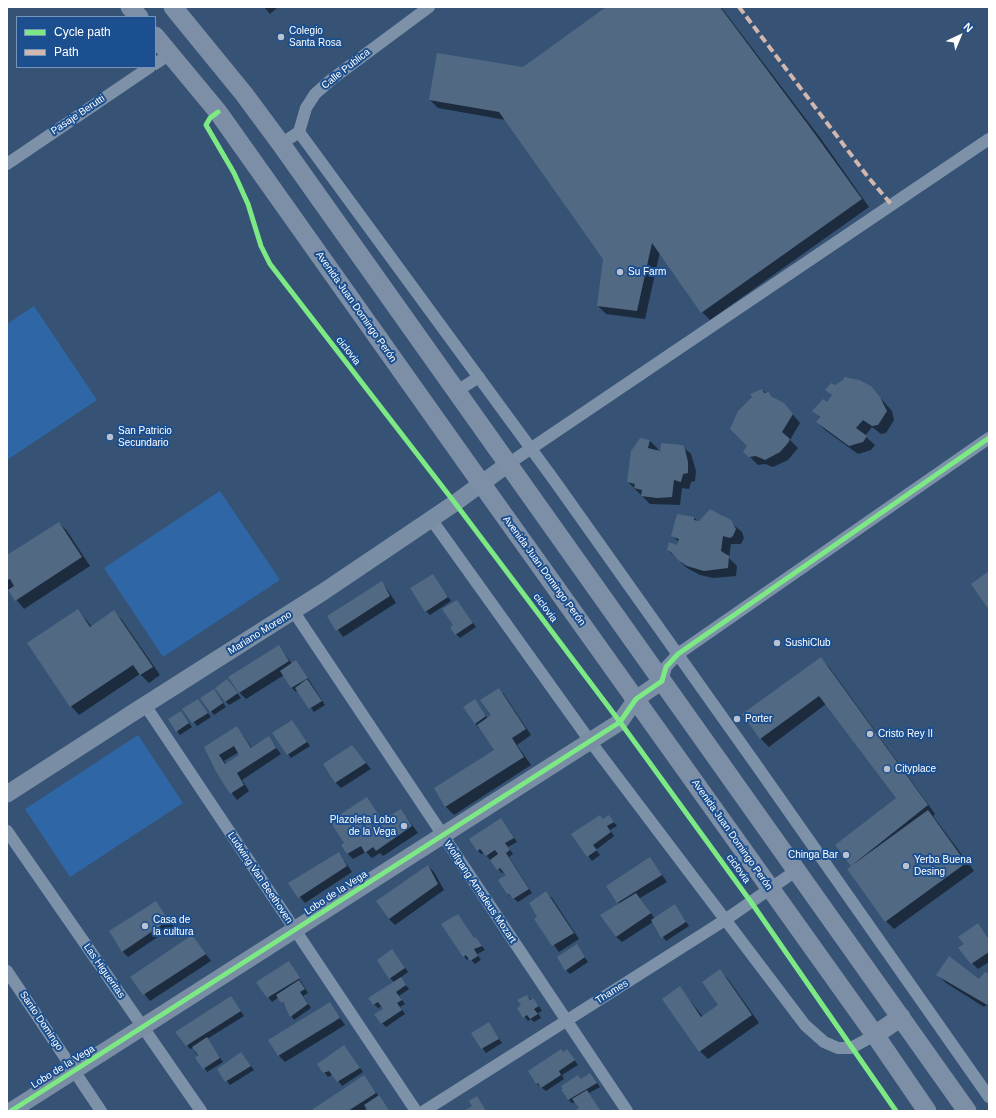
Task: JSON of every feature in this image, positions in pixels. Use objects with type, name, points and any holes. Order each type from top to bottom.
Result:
[{"type":"main road","points":[[130,7],[138,16]]},
{"type":"main road","points":[[173,7],[244,94],[280,144],[457,391],[967,1111]]},
{"type":"main road","name":"Avenida Juan Domingo Perón","points":[[156,39],[162,59],[218,112],[875,1035],[927,1111]]},
{"type":"main road","points":[[875,1035],[901,1017]]},
{"type":"street","name":"Calle Publica","points":[[300,132],[306,108],[315,94],[332,79],[429,7]]},
{"type":"street","name":"Pasaje Berutti","points":[[7,164],[149,68]]},
{"type":"street","points":[[280,144],[300,132],[531,448],[678,654],[989,1097]]},
{"type":"street","points":[[508,464],[989,139]]},
{"type":"street","points":[[457,391],[479,377]]},
{"type":"street","points":[[662,681],[666,667],[678,654],[989,438]]},
{"type":"street","name":"Mariano Moreno","points":[[7,794],[145,705],[294,612],[431,519],[508,464]]},
{"type":"street","points":[[431,519],[590,741],[814,1035],[824,1042],[838,1048],[851,1048],[875,1035]]},
{"type":"street","name":"Wolfgang Amadeus Mozart","points":[[294,612],[627,1111]]},
{"type":"street","name":"Lobo de la Vega","points":[[11,1111],[620,722],[636,700],[662,681]]},
{"type":"street","name":"Ludwing Van Beethoven","points":[[145,705],[294,931],[416,1111]]},
{"type":"street","name":"Las Higueritas","points":[[7,831],[201,1111]]},
{"type":"street","name":"Thames","points":[[424,1111],[725,920],[797,870]]},
{"type":"street","name":"Santo Domingo","points":[[7,971],[75,1070],[101,1111]]},
{"type":"shaded area","points":[[34,306],[97,400],[7,460],[7,324]]},
{"type":"shaded area","points":[[220,491],[280,580],[163,657],[104,568]]},
{"type":"shaded area","points":[[138,735],[183,803],[70,877],[25,809]]},
{"type":"building","points":[[606,7],[720,7],[862,199],[701,313],[652,243],[637,311],[597,306],[603,259],[499,112],[429,100],[437,53],[523,67]]},
{"type":"building","points":[[844,377],[859,380],[871,386],[880,397],[887,411],[878,425],[872,426],[863,420],[856,428],[867,436],[863,442],[849,446],[816,422],[820,417],[812,411],[823,399],[827,402],[832,395],[825,390],[831,383],[835,385],[843,380]]},
{"type":"building","points":[[762,389],[764,393],[769,392],[771,396],[784,403],[793,414],[782,432],[790,439],[788,443],[780,452],[765,460],[756,456],[749,457],[743,452],[747,446],[730,429],[738,411],[752,397],[750,394]]},
{"type":"building","points":[[640,438],[650,440],[648,448],[660,451],[661,443],[683,445],[688,462],[688,473],[683,474],[681,482],[674,480],[672,497],[657,498],[641,496],[642,490],[634,488],[635,484],[627,482],[631,451]]},
{"type":"building","points":[[710,509],[731,520],[736,529],[733,536],[730,538],[723,536],[721,551],[729,556],[728,568],[704,571],[687,566],[667,550],[669,542],[677,545],[679,539],[671,536],[677,514],[694,517],[694,520],[699,521]]},
{"type":"building","points":[[59,522],[82,557],[15,601],[8,590],[14,586],[10,579],[7,580],[7,555]]},
{"type":"building","points":[[989,571],[989,610],[971,584]]},
{"type":"building","points":[[433,574],[448,597],[425,612],[410,588]]},
{"type":"building","points":[[382,581],[390,596],[336,631],[327,616]]},
{"type":"building","points":[[457,600],[473,623],[455,635],[450,627],[453,625],[442,609]]},
{"type":"building","points":[[78,609],[90,627],[114,610],[153,667],[140,675],[133,665],[70,707],[27,643]]},
{"type":"building","points":[[279,645],[289,661],[239,693],[228,677]]},
{"type":"building","name":"Cityplace","points":[[821,657],[928,805],[851,866],[835,845],[896,798],[819,696],[760,739],[742,714]]},
{"type":"building","points":[[296,660],[308,678],[291,688],[280,671]]},
{"type":"building","points":[[227,679],[238,693],[225,702],[215,688]]},
{"type":"building","points":[[307,679],[322,701],[309,709],[295,688]]},
{"type":"building","points":[[499,688],[526,729],[512,738],[524,757],[445,807],[434,788],[494,750],[477,725],[491,715],[480,700]]},
{"type":"building","points":[[214,689],[223,703],[210,712],[200,698]]},
{"type":"building","points":[[198,699],[208,713],[192,723],[182,709]]},
{"type":"building","points":[[475,699],[486,716],[475,724],[463,707]]},
{"type":"building","points":[[181,711],[189,723],[176,732],[168,719]]},
{"type":"building","points":[[292,720],[307,742],[287,755],[272,733]]},
{"type":"building","points":[[237,726],[251,748],[269,736],[276,748],[237,773],[244,785],[230,794],[215,770],[204,747]],"holes":[[[234,746],[239,755],[225,764],[219,755]]]},
{"type":"building","points":[[352,745],[366,763],[335,783],[323,764]]},
{"type":"building","points":[[367,797],[382,820],[401,809],[412,826],[376,851],[373,847],[365,853],[361,846],[347,854],[341,845],[344,843],[330,821]]},
{"type":"building","name":"Yerba Buena Desing","points":[[928,810],[966,863],[885,922],[847,869]]},
{"type":"building","points":[[600,815],[603,819],[609,815],[614,822],[607,826],[611,832],[593,845],[597,850],[587,857],[571,834]]},
{"type":"building","points":[[501,818],[514,838],[505,843],[510,850],[506,853],[529,889],[513,899],[509,894],[507,894],[498,880],[506,875],[500,868],[497,870],[490,860],[498,854],[495,850],[486,856],[480,849],[477,851],[469,839]]},
{"type":"building","points":[[339,852],[347,866],[298,898],[288,883]]},
{"type":"building","points":[[650,857],[662,875],[617,903],[606,886]]},
{"type":"building","points":[[428,865],[438,884],[389,919],[376,901]]},
{"type":"building","points":[[546,891],[574,933],[552,946],[534,919],[537,917],[529,903]]},
{"type":"building","points":[[636,893],[651,913],[616,937],[600,915]]},
{"type":"building","points":[[156,901],[169,920],[122,952],[109,931]]},
{"type":"building","points":[[675,904],[686,922],[661,938],[651,920]]},
{"type":"building","points":[[458,914],[474,938],[476,937],[482,946],[474,949],[478,956],[470,961],[466,955],[463,957],[441,924]]},
{"type":"building","points":[[978,923],[989,939],[989,952],[971,964],[958,948],[964,944],[958,937]]},
{"type":"building","points":[[192,935],[206,954],[143,995],[130,977]]},
{"type":"building","points":[[577,944],[585,957],[565,971],[557,957]]},
{"type":"building","points":[[392,949],[405,968],[389,979],[377,960]]},
{"type":"building","points":[[949,956],[979,979],[985,972],[989,974],[989,1006],[936,975]]},
{"type":"building","points":[[289,961],[300,978],[267,998],[256,982]]},
{"type":"building","points":[[720,969],[752,1015],[699,1052],[662,999],[680,986],[701,1017],[718,1005],[702,982]]},
{"type":"building","points":[[401,977],[406,985],[396,992],[402,1000],[397,1003],[402,1010],[381,1024],[374,1014],[383,1009],[378,1002],[373,1005],[368,998]]},
{"type":"building","points":[[299,980],[305,989],[300,992],[308,1004],[290,1017],[283,1002],[281,1003],[276,995]]},
{"type":"building","points":[[527,995],[530,1000],[533,998],[539,1006],[534,1009],[538,1014],[530,1019],[527,1015],[523,1018],[517,1008],[521,1005],[517,1000]]},
{"type":"building","points":[[231,996],[241,1011],[186,1046],[175,1032]]},
{"type":"building","points":[[330,1002],[340,1018],[278,1056],[268,1040]]},
{"type":"building","points":[[489,1022],[499,1039],[481,1049],[471,1033]]},
{"type":"building","points":[[207,1037],[220,1058],[203,1069],[195,1058],[198,1055],[192,1047]]},
{"type":"building","points":[[344,1045],[360,1068],[337,1082],[329,1071],[323,1073],[317,1064]]},
{"type":"building","points":[[561,1049],[563,1052],[567,1049],[575,1060],[559,1071],[561,1075],[541,1088],[538,1083],[536,1084],[528,1071]]},
{"type":"building","points":[[241,1052],[251,1066],[225,1082],[217,1069]]},
{"type":"building","points":[[590,1073],[597,1083],[568,1100],[561,1089],[563,1089],[561,1086],[578,1075],[581,1079]]},
{"type":"building","points":[[364,1075],[376,1093],[348,1111],[314,1111],[313,1109]]},
{"type":"building","points":[[587,1090],[601,1111],[574,1111],[579,1108],[572,1099]]},
{"type":"building","points":[[379,1095],[389,1110],[368,1111],[364,1105]]},
{"type":"building","points":[[477,1096],[486,1111],[464,1111],[472,1106],[469,1101]]},
{"type":"marked path","points":[[739,7],[868,177],[891,204]]},
{"type":"cycle path","name":"ciclovia","points":[[218,112],[210,118],[206,125],[234,173],[248,204],[261,246],[270,264],[455,503],[620,722],[751,902],[896,1111]]},
{"type":"cycle path","points":[[11,1111],[620,722],[636,699],[662,681],[666,667],[678,654],[989,438]]},
{"type":"place","name":"Colegio Santa Rosa","points":[[281,37]]},
{"type":"place","name":"Su Farm","points":[[620,272]]},
{"type":"place","name":"San Patricio Secundario","points":[[110,437]]},
{"type":"place","name":"SushiClub","points":[[777,643]]},
{"type":"place","name":"Porter","points":[[737,719]]},
{"type":"place","name":"Cristo Rey II","points":[[870,734]]},
{"type":"place","name":"Cityplace","points":[[887,769]]},
{"type":"place","name":"Plazoleta Lobo de la Vega","points":[[404,826]]},
{"type":"place","name":"Chinga Bar","points":[[846,855]]},
{"type":"place","name":"Yerba Buena Desing","points":[[906,866]]},
{"type":"place","name":"Casa de la cultura","points":[[145,926]]}]
